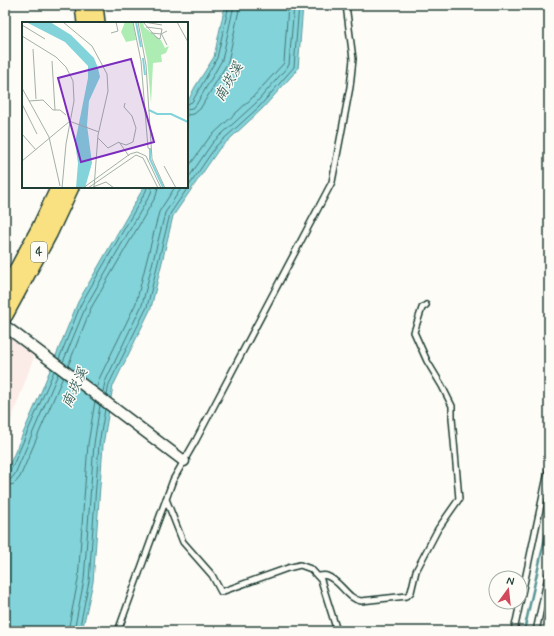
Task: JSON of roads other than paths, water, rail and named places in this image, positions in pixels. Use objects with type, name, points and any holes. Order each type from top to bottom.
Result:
[{"type":"main road","points":[[83,5],[85,22]]},
{"type":"main road","points":[[95,5],[97,22]]},
{"type":"main road","name":"4","points":[[5,292],[39,229],[59,188]]},
{"type":"main road","name":"4","points":[[5,315],[49,234],[71,188]]},
{"type":"street","points":[[5,326],[184,461]]},
{"type":"lane","points":[[118,631],[173,480],[196,440],[332,182],[350,87],[353,59],[346,5]]},
{"type":"lane","points":[[318,576],[327,576],[355,600],[361,601],[407,596],[411,592],[416,571],[438,530],[459,500],[452,406],[427,361],[414,332],[422,308],[426,305]]},
{"type":"lane","points":[[514,631],[549,467]]},
{"type":"lane","points":[[166,499],[183,542],[212,575],[222,592],[300,565],[311,569],[321,580],[337,631]]},
{"type":"lane","points":[[536,631],[549,572]]},
{"type":"water","name":"南崁溪","points":[[225,5],[303,5],[298,69],[262,109],[219,149],[173,216],[151,308],[113,386],[103,445],[93,582],[82,631],[5,631],[5,475],[78,302],[143,188],[188,188],[188,101],[214,57]]},
{"type":"waterway","points":[[524,631],[549,520]]}]
